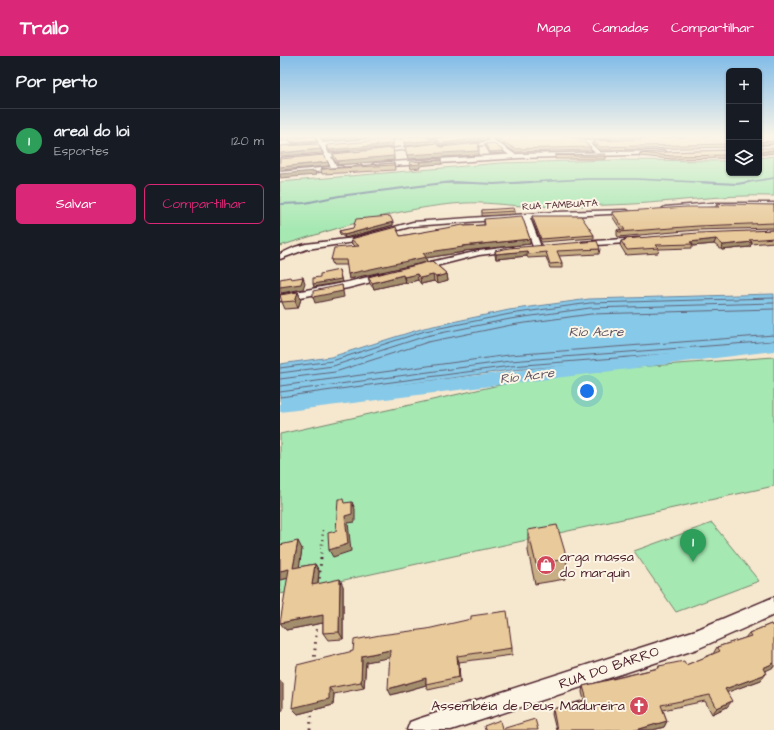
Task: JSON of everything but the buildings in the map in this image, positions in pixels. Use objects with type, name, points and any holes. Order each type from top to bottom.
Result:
[{"type":"street","points":[[280,174],[350,168]]},
{"type":"street","points":[[658,210],[713,205],[774,205]]},
{"type":"street","name":"RUA TAMBUATA","points":[[280,257],[299,248],[349,241],[406,226],[574,213],[633,212]]},
{"type":"street","points":[[526,216],[537,247]]},
{"type":"street","points":[[574,244],[644,239]]},
{"type":"street","points":[[412,269],[479,253],[516,249]]},
{"type":"street","points":[[280,298],[348,285],[391,274]]},
{"type":"street","name":"RUA DO BARRO","points":[[418,730],[697,639],[774,606]]},
{"type":"path","points":[[319,592],[323,530]]},
{"type":"path","points":[[314,668],[318,615]]},
{"type":"path","points":[[310,730],[312,707]]},
{"type":"green space","points":[[449,167],[726,167],[726,176],[762,176],[762,167],[774,167],[774,196],[732,196],[629,204],[576,206],[523,206],[487,203],[441,205],[394,213],[280,246],[280,182]]},
{"type":"green space","points":[[774,357],[774,486],[280,594],[280,434],[553,373]]},
{"type":"green space","points":[[712,523],[759,581],[676,612],[634,551]]},
{"type":"water","name":"Rio Acre","points":[[774,294],[774,350],[511,370],[280,401],[280,364],[331,357],[424,328],[509,310],[589,299]]},
{"type":"waterway","points":[[743,183],[774,178]]},
{"type":"waterway","points":[[512,183],[587,179],[636,179],[717,183]]},
{"type":"waterway","points":[[280,204],[305,203],[339,196],[452,182],[473,183]]},
{"type":"waterway","points":[[473,183],[494,184],[531,182]]},
{"type":"waterway","points":[[697,182],[717,183]]},
{"type":"waterway","points":[[743,183],[749,182]]},
{"type":"waterway","points":[[444,183],[473,183]]},
{"type":"waterway","points":[[717,183],[743,183]]},
{"type":"waterway","name":"Río Acre","points":[[280,405],[774,346]]},
{"type":"place","name":"areal do loi","points":[[693,562]]},
{"type":"place","name":"arga massa do marquin","points":[[546,565]]},
{"type":"place","name":"Assembéia de Deus Madureira","points":[[639,706]]}]
